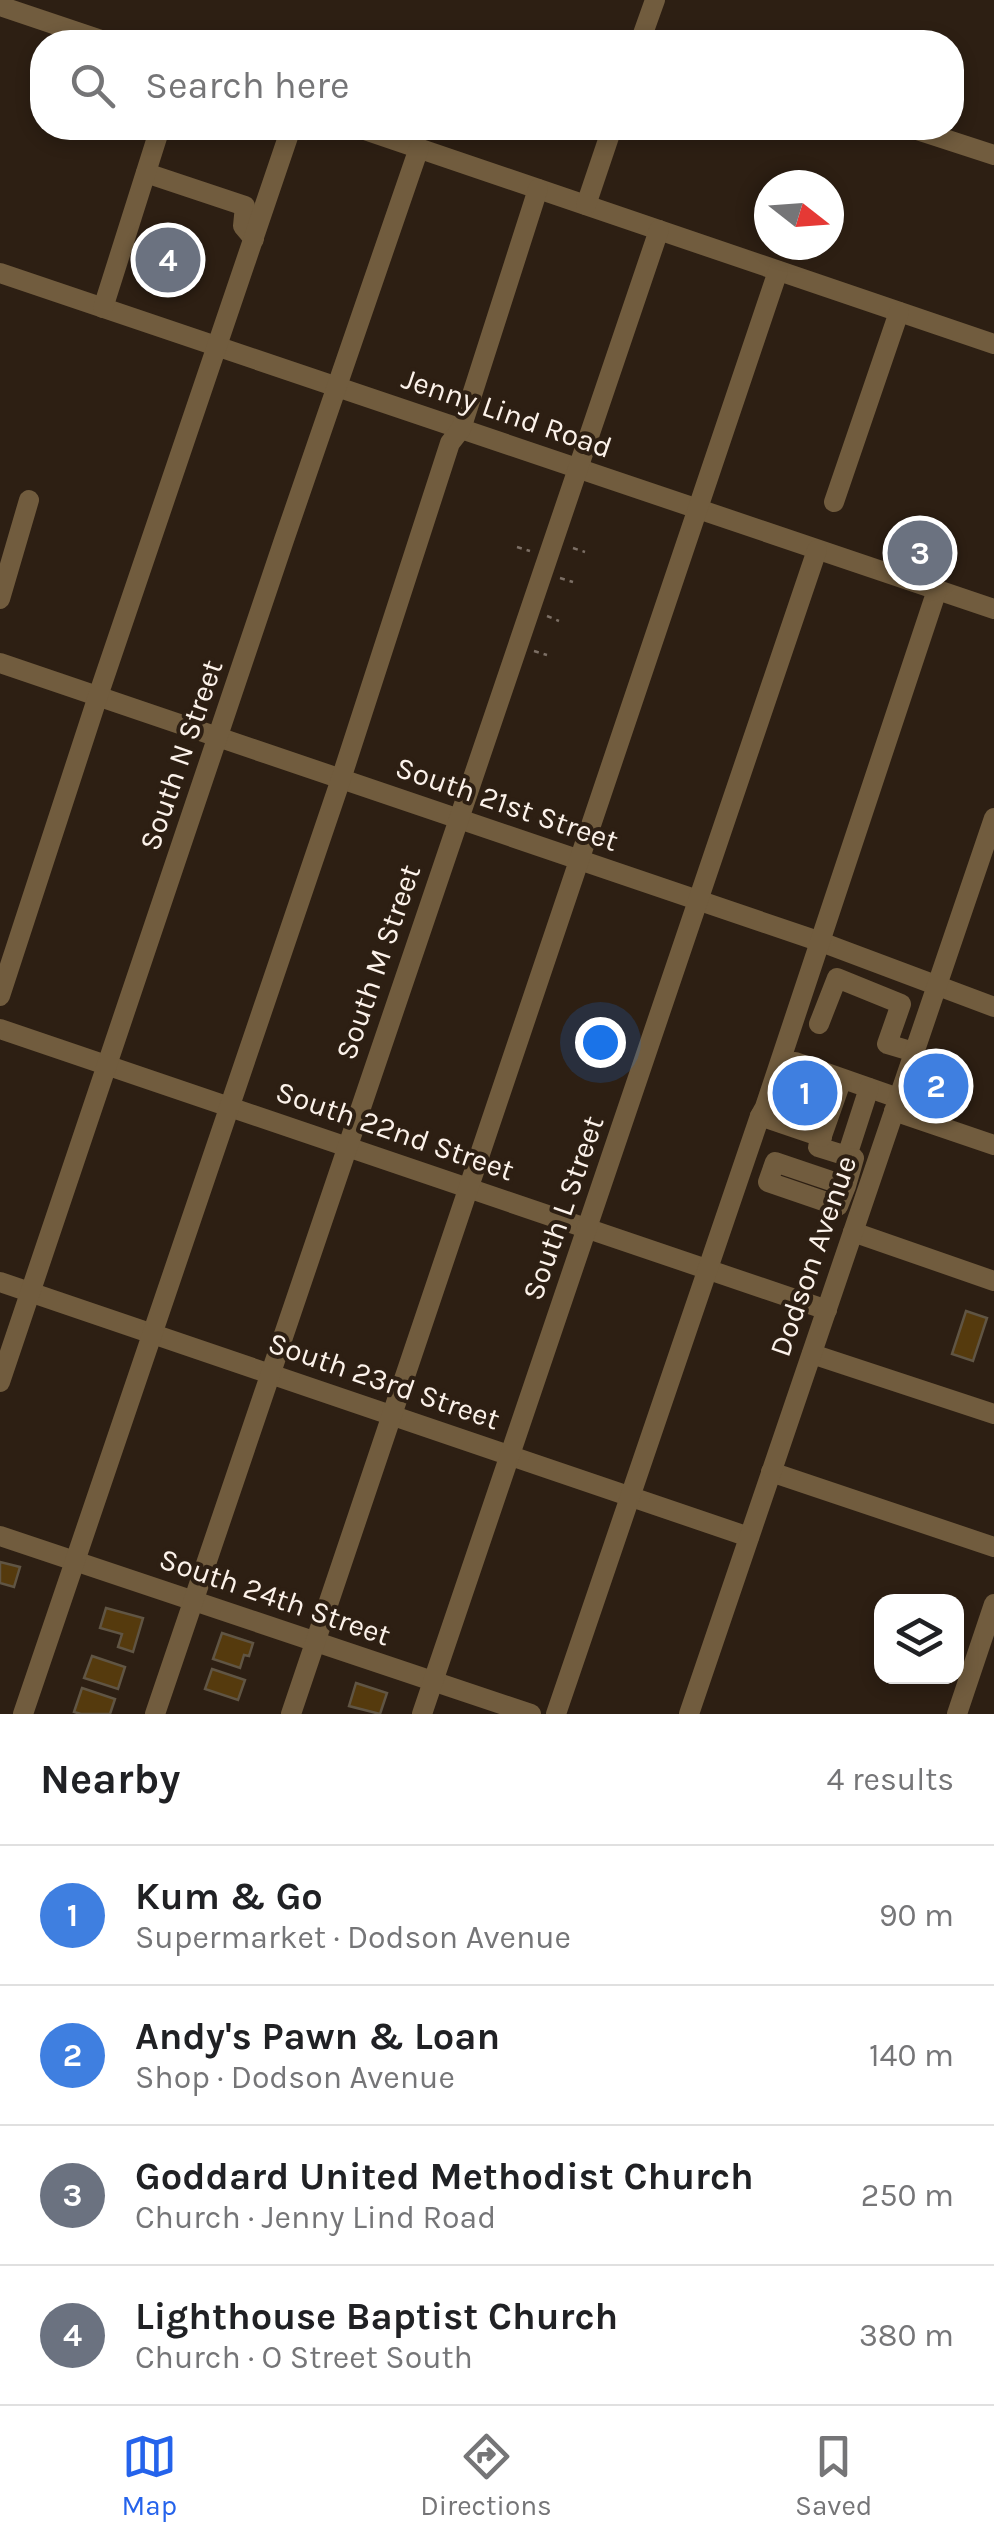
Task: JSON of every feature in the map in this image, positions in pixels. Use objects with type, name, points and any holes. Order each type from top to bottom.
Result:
[{"type":"street","points":[[647,30],[654,0]]},
{"type":"street","points":[[0,6],[71,30]]},
{"type":"street","points":[[103,308],[156,140]]},
{"type":"street","points":[[0,996],[287,140]]},
{"type":"street","points":[[395,140],[994,344]]},
{"type":"street","points":[[586,205],[608,140]]},
{"type":"street","points":[[948,140],[994,155]]},
{"type":"street","name":"South N Street","points":[[0,1382],[419,148]]},
{"type":"street","points":[[146,173],[245,206],[243,226],[254,239]]},
{"type":"street","points":[[24,1714],[342,780],[450,443],[461,429],[538,188]]},
{"type":"street","name":"South M Street","points":[[155,1714],[659,230]]},
{"type":"street","points":[[291,1714],[778,271]]},
{"type":"street","name":"Jenny Lind Road","points":[[0,273],[994,609]]},
{"type":"street","points":[[834,502],[898,312]]},
{"type":"street","points":[[0,599],[30,500]]},
{"type":"street","name":"South L Street","points":[[422,1714],[817,550]]},
{"type":"street","points":[[556,1714],[821,942],[937,590]]},
{"type":"street","name":"South 21st Street","points":[[0,662],[821,942],[994,1007]]},
{"type":"street","name":"Dodson Avenue","points":[[689,1714],[936,986],[984,881],[994,818]]},
{"type":"street","points":[[820,1024],[848,953]]},
{"type":"street","points":[[837,978],[928,1013]]},
{"type":"street","points":[[901,1004],[887,1044],[914,1052]]},
{"type":"street","name":"South 22nd Street","points":[[0,1029],[826,1310]]},
{"type":"street","points":[[795,1062],[869,1088],[896,1105],[994,1145]]},
{"type":"street","points":[[842,1078],[818,1147],[876,1166]]},
{"type":"street","points":[[862,1206],[843,1192],[869,1088]]},
{"type":"street","points":[[760,1116],[822,1137]]},
{"type":"street","points":[[853,1232],[994,1281]]},
{"type":"street","name":"South 23rd Street","points":[[0,1282],[749,1538]]},
{"type":"street","points":[[812,1354],[994,1414]]},
{"type":"street","points":[[772,1472],[994,1548]]},
{"type":"street","name":"South 24th Street","points":[[0,1536],[531,1714]]},
{"type":"street","points":[[957,1714],[994,1604]]},
{"type":"path","points":[[572,547],[585,552]]},
{"type":"building","points":[[966,1311],[987,1318],[973,1361],[952,1354]]},
{"type":"building","points":[[0,1562],[20,1567],[14,1587],[0,1583]]},
{"type":"building","points":[[106,1608],[143,1618],[133,1652],[118,1647],[122,1634],[100,1628]]},
{"type":"building","points":[[222,1633],[253,1643],[240,1668],[213,1659]]},
{"type":"building","points":[[92,1656],[125,1667],[118,1689],[84,1678]]},
{"type":"building","points":[[212,1669],[245,1680],[238,1700],[205,1689]]},
{"type":"building","points":[[356,1683],[387,1693],[380,1714],[349,1706]]},
{"type":"building","points":[[82,1688],[115,1699],[110,1714],[74,1712]]},
{"type":"place","name":"Lighthouse Baptist Church","points":[[168,260]]},
{"type":"place","name":"Goddard United Methodist Church","points":[[920,553]]},
{"type":"place","name":"Andy's Pawn & Loan","points":[[936,1086]]},
{"type":"place","name":"Kum & Go","points":[[805,1093]]}]
